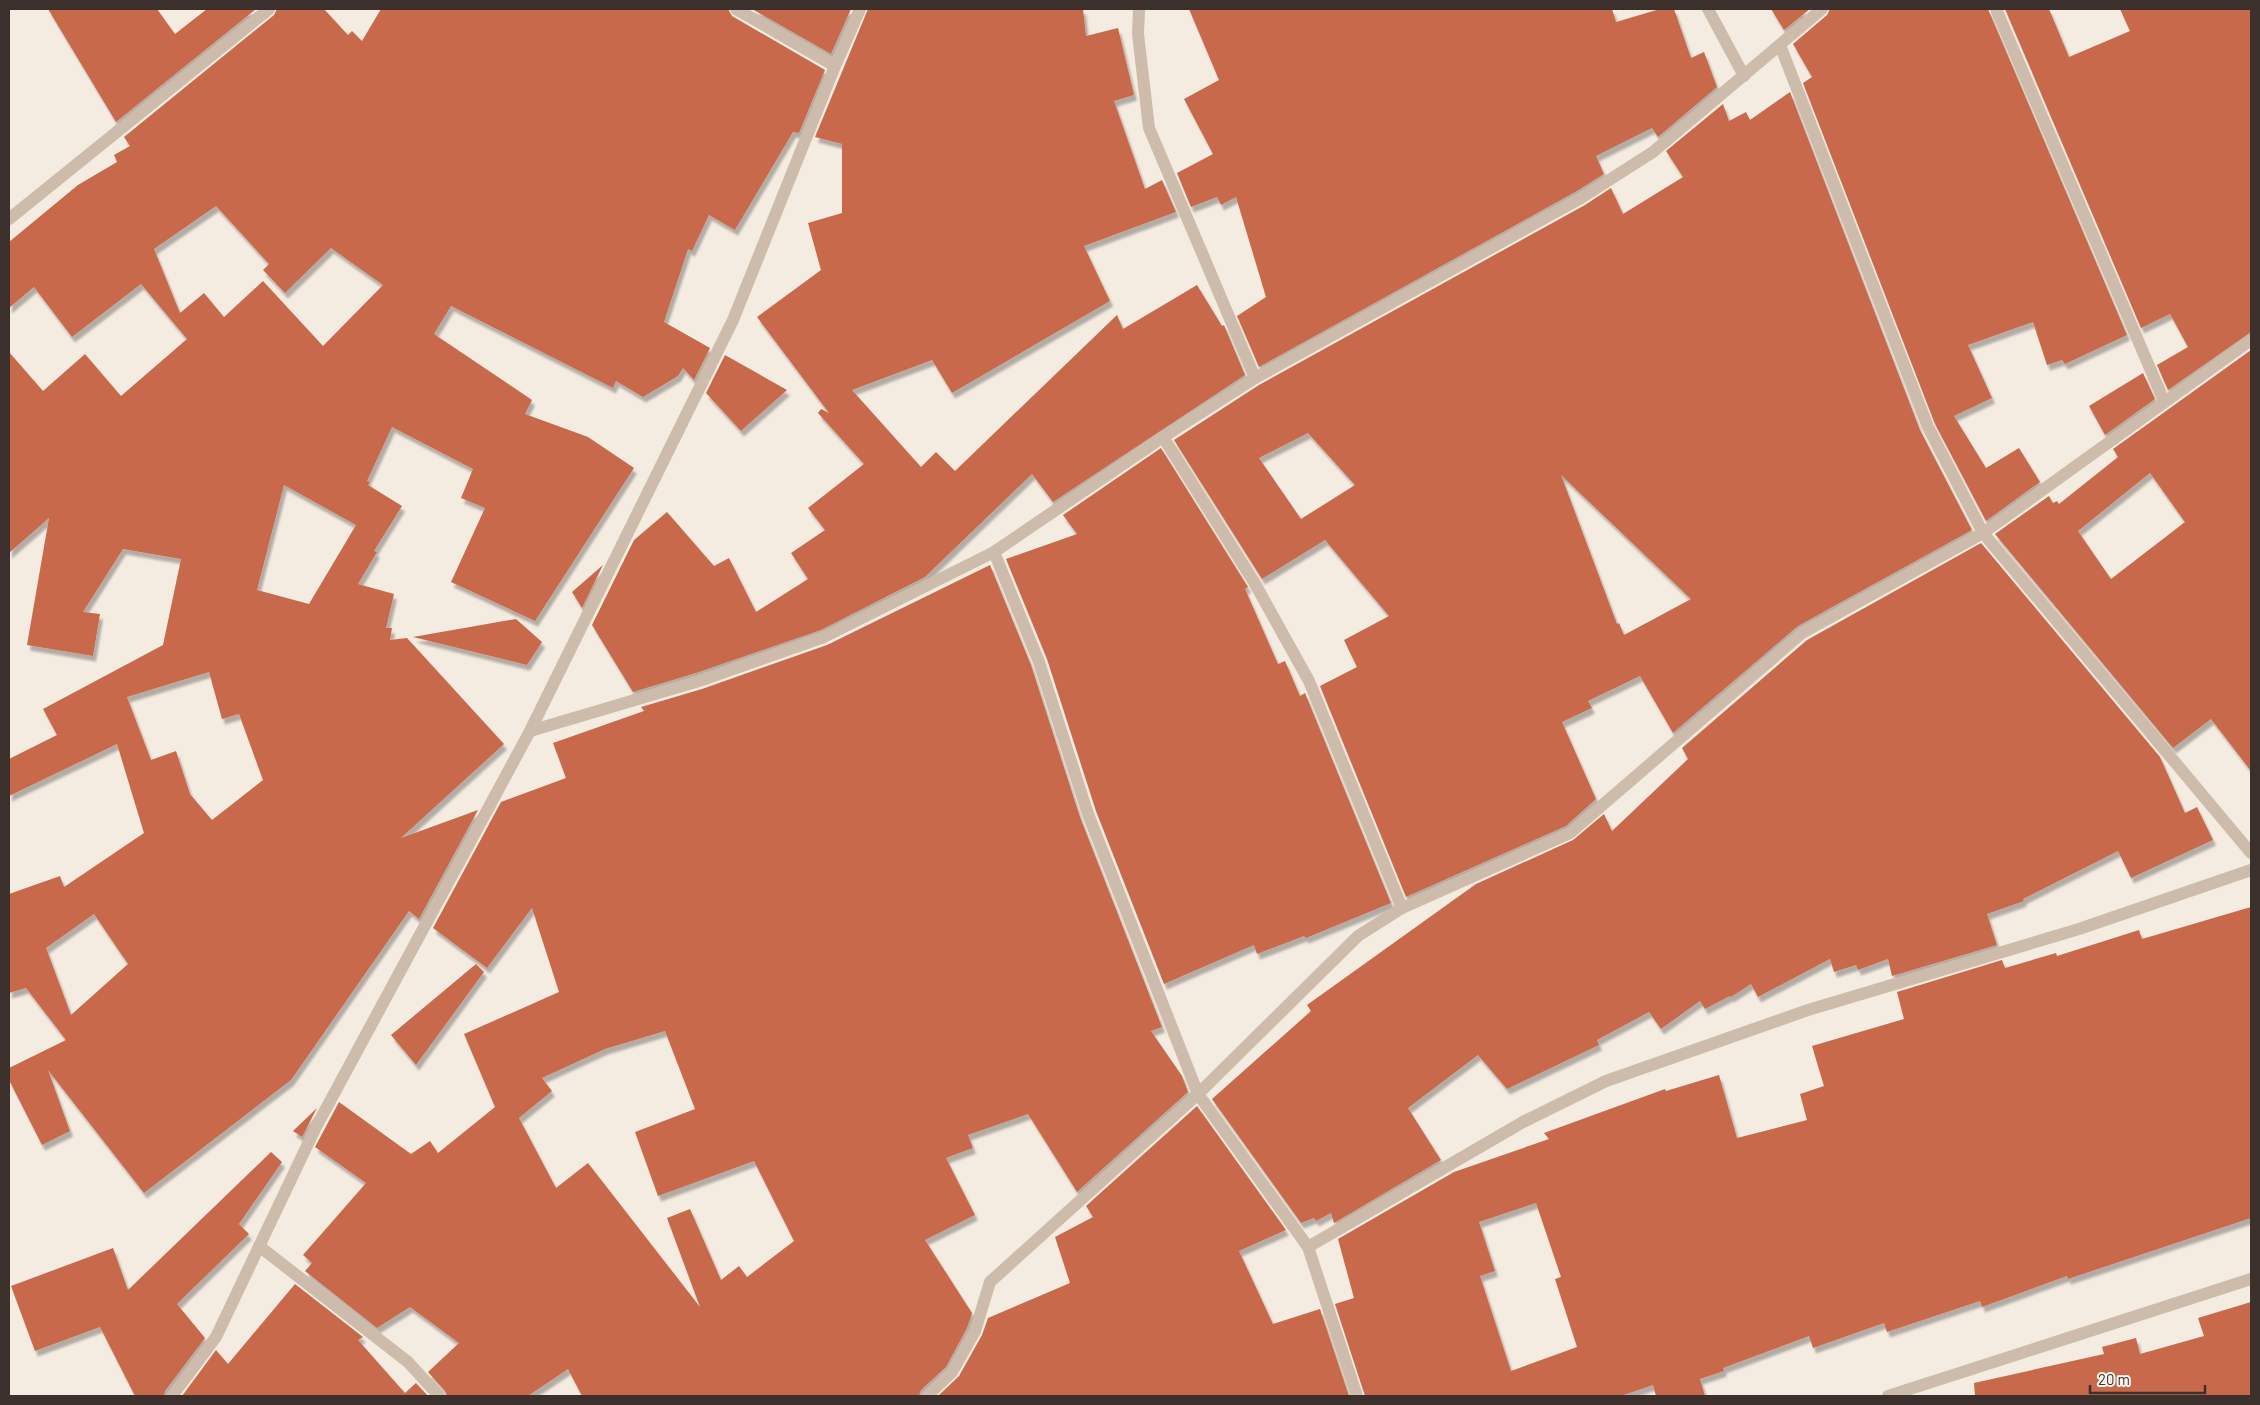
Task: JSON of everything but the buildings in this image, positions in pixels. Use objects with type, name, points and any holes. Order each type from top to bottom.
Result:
[{"type":"street","points":[[9,219],[269,9]]},
{"type":"street","points":[[736,9],[835,66]]},
{"type":"street","points":[[172,1396],[216,1337],[315,1129],[530,731],[733,320],[835,66],[860,9]]},
{"type":"street","points":[[1139,9],[1138,34],[1149,128],[1255,378]]},
{"type":"street","points":[[1708,9],[1744,76]]},
{"type":"street","points":[[530,731],[699,681],[824,637],[994,552],[1163,437],[1255,378],[1581,198],[1653,152],[1822,9]]},
{"type":"street","points":[[1996,9],[2164,401]]},
{"type":"street","points":[[1780,45],[1928,427],[1982,533],[2251,853]]},
{"type":"street","points":[[927,1396],[952,1372],[975,1331],[990,1282],[1198,1094],[1358,936],[1402,908],[1570,833],[1802,633],[1982,533],[2251,340]]},
{"type":"street","points":[[1163,437],[1254,582],[1309,681],[1402,908]]},
{"type":"street","points":[[994,552],[1039,662],[1088,814],[1198,1094],[1308,1247],[1357,1396]]},
{"type":"street","points":[[1308,1247],[1523,1122],[1606,1081],[1808,1010],[2079,929],[2251,870]]},
{"type":"street","points":[[259,1246],[408,1362],[439,1396]]},
{"type":"street","points":[[1888,1396],[2251,1280]]}]
